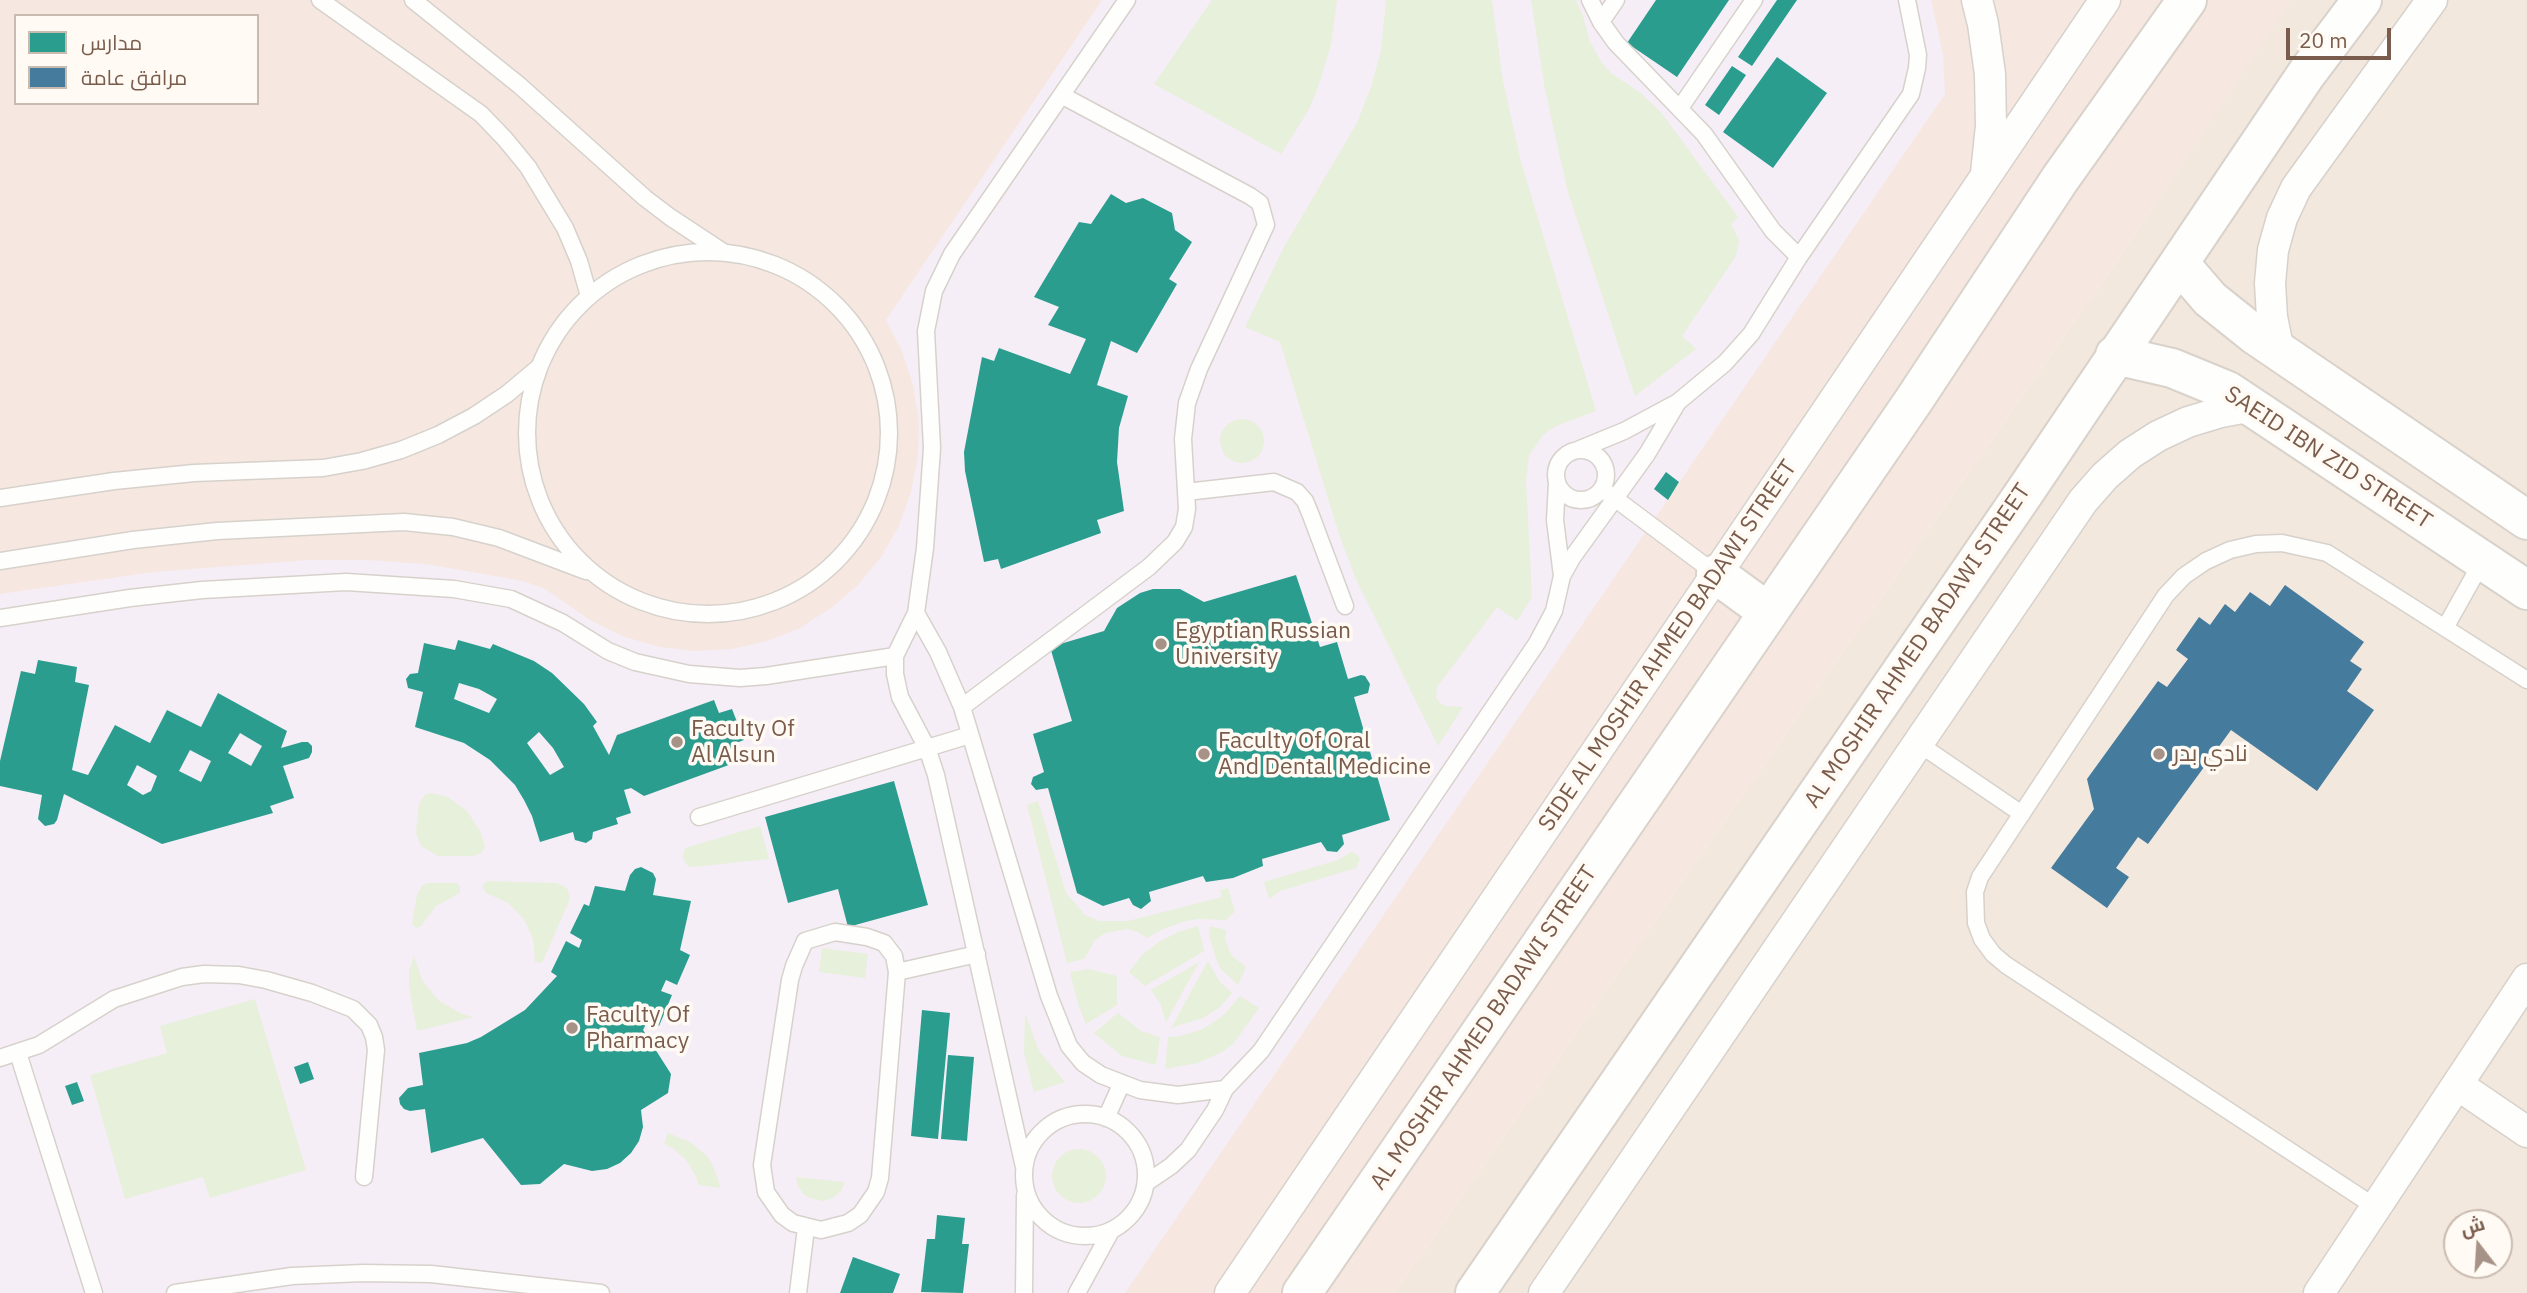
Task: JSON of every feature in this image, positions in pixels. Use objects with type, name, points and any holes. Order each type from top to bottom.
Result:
[{"type":"street","points":[[1977,0],[1990,74],[1991,126],[1986,177]]},
{"type":"street","name":"SIDE AL MOSHIR AHMED BADAWI STREET","points":[[1230,1293],[2105,0]]},
{"type":"street","name":"AL MOSHIR AHMED BADAWI STREET","points":[[1303,1293],[1914,400],[2060,179],[2187,0]]},
{"type":"street","name":"AL MOSHIR AHMED BADAWI STREET","points":[[1475,1293],[2022,496],[2307,73],[2362,0]]},
{"type":"street","points":[[2279,352],[2272,317],[2270,284],[2273,250],[2282,218],[2296,188],[2431,0]]},
{"type":"street","points":[[2179,263],[2210,299],[2279,352],[2527,520]]},
{"type":"street","name":"SAEID IBN ZID STREET","points":[[2115,355],[2172,368],[2201,378],[2253,406],[2527,590]]},
{"type":"street","points":[[1544,1293],[2082,501],[2130,454],[2158,436],[2188,422],[2253,406]]},
{"type":"street","points":[[1716,574],[1768,612]]},
{"type":"street","points":[[2319,1293],[2527,979]]},
{"type":"street","points":[[2458,1085],[2527,1132]]},
{"type":"lane","points":[[320,0],[481,114],[505,139],[528,167],[565,228],[589,296]]},
{"type":"lane","points":[[413,0],[519,85],[645,198],[723,252]]},
{"type":"lane","points":[[1024,1293],[1024,1167],[936,775],[927,748],[900,697],[895,674],[895,656],[916,613],[925,548],[931,482],[932,416],[926,331],[934,291],[952,254],[1127,0]]},
{"type":"lane","points":[[1590,0],[1616,43],[1716,149],[1773,231],[1799,257]]},
{"type":"lane","points":[[1601,22],[1616,0]]},
{"type":"lane","points":[[1680,108],[1755,0]]},
{"type":"lane","points":[[1562,576],[1556,539],[1556,474],[1563,457],[1624,431],[1678,402],[1740,349],[1910,94],[1918,54],[1907,0]]},
{"type":"lane","points":[[962,706],[1163,555],[1175,542],[1184,527],[1187,509],[1183,439],[1186,404],[1199,369],[1266,225],[1260,203],[1250,196],[1063,96]]},
{"type":"lane","points":[[0,561],[133,540],[217,531],[404,522],[453,527],[499,538],[588,571],[633,599],[683,614],[736,613],[787,597],[831,568],[864,527],[885,479],[890,426],[881,374],[857,328],[821,290],[775,264],[723,252],[675,254],[629,270],[589,296],[559,329],[538,368],[527,411],[526,456],[537,498],[558,538],[588,571]]},
{"type":"lane","points":[[0,498],[141,478],[323,468],[362,461],[401,450],[462,423],[507,394],[538,368]]},
{"type":"lane","points":[[1146,1183],[1188,1150],[1209,1121],[1225,1089],[1261,1051],[1525,661],[1554,611],[1562,576],[1609,494],[1659,437],[1678,402]]},
{"type":"lane","points":[[1580,449],[1598,456],[1604,463],[1609,494]]},
{"type":"lane","points":[[1186,492],[1274,482],[1297,492],[1305,501],[1345,606]]},
{"type":"lane","points":[[1558,483],[1569,497],[1578,499],[1609,494],[1716,574]]},
{"type":"lane","points":[[2377,1208],[1993,954],[1982,939],[1976,923],[1975,892],[1980,877],[2166,595],[2184,576],[2206,561],[2230,550],[2256,544],[2283,543],[2327,553],[2527,680]]},
{"type":"lane","points":[[2445,628],[2483,560]]},
{"type":"lane","points":[[0,618],[190,591],[274,584],[345,582],[454,589],[512,599],[563,623],[608,651],[635,662],[689,674],[740,678],[766,676],[895,656]]},
{"type":"lane","points":[[916,613],[938,652],[962,706],[1059,1024],[1069,1046],[1083,1063],[1121,1085],[1159,1094],[1178,1095],[1225,1089]]},
{"type":"lane","points":[[699,817],[970,734]]},
{"type":"lane","points":[[1919,744],[2022,814]]},
{"type":"lane","points":[[851,933],[884,943],[894,956],[897,972],[881,1165],[876,1192],[860,1215],[848,1223],[821,1230],[793,1223],[773,1204],[763,1179],[762,1165],[790,980],[798,953],[805,941],[820,934],[851,933]]},
{"type":"lane","points":[[897,972],[977,954]]},
{"type":"lane","points":[[0,1058],[39,1045],[114,999],[181,977],[226,974],[253,977],[343,1004],[354,1009],[369,1025],[376,1050],[364,1177]]},
{"type":"lane","points":[[18,1054],[94,1293]]},
{"type":"lane","points":[[1106,1118],[1121,1085]]},
{"type":"lane","points":[[1024,1167],[1034,1142],[1053,1123],[1079,1114],[1106,1118],[1129,1133],[1137,1143],[1146,1170],[1146,1183],[1139,1203],[1126,1220],[1111,1231],[1094,1236],[1076,1236],[1058,1231],[1043,1220],[1032,1206],[1025,1189]]},
{"type":"lane","points":[[798,1293],[806,1228]]},
{"type":"lane","points":[[1077,1293],[1111,1231]]},
{"type":"lane","points":[[176,1293],[292,1276],[363,1272],[431,1274],[601,1293]]},
{"type":"lane","points":[[292,1276],[296,1293]]},
{"type":"shaded area","name":"Egyptian Russian University","points":[[0,0],[2291,0],[2125,249],[1394,1293],[0,1293]]},
{"type":"shaded area","name":"Egyptian Russian University","points":[[1102,0],[1931,0],[1943,54],[1945,94],[1125,1293],[0,1293],[0,594],[154,572],[309,560],[367,560],[426,564],[523,581],[545,589],[593,622],[625,637],[660,647],[696,651],[732,649],[767,641],[800,628],[831,608],[858,585],[881,557],[899,526],[911,492],[918,457],[919,421],[913,385],[902,351],[886,320]]},
{"type":"shaded area","points":[[2290,0],[2527,0],[2527,1293],[1394,1293],[2125,249]]},
{"type":"green space","points":[[1212,0],[1337,0],[1331,45],[1317,90],[1308,111],[1281,154],[1154,84]]},
{"type":"green space","points":[[1386,0],[1492,0],[1503,81],[1521,162],[1596,411],[1554,427],[1544,434],[1529,455],[1526,480],[1532,597],[1517,621],[1497,607],[1437,687],[1436,698],[1440,703],[1463,707],[1438,746],[1356,579],[1340,537],[1280,342],[1245,327],[1284,247],[1357,123],[1381,50]]},
{"type":"green space","points":[[1531,0],[1576,0],[1590,42],[1602,63],[1660,111],[1738,217],[1731,224],[1739,240],[1736,256],[1682,336],[1696,349],[1635,396],[1567,189],[1545,90]]},
{"type":"green space","points":[[1242,419],[1257,426],[1264,441],[1257,456],[1242,463],[1227,456],[1220,441],[1227,426]]},
{"type":"green space","points":[[426,794],[448,797],[467,811],[480,831],[485,846],[481,853],[474,856],[438,856],[421,846],[416,833],[419,803]]},
{"type":"green space","points":[[1038,801],[1066,893],[1085,915],[1099,921],[1128,921],[1222,897],[1220,890],[1228,888],[1235,911],[1226,920],[1185,921],[1147,938],[1127,929],[1105,933],[1095,940],[1084,959],[1067,963],[1027,805]]},
{"type":"green space","points":[[760,826],[769,859],[693,867],[688,866],[683,859],[684,850],[688,847]]},
{"type":"green space","points":[[1351,852],[1360,859],[1356,868],[1280,891],[1269,899],[1264,882],[1338,860]]},
{"type":"green space","points":[[488,881],[557,883],[567,888],[570,899],[542,963],[535,962],[533,939],[524,919],[508,903],[486,893],[482,886]]},
{"type":"green space","points":[[427,883],[457,883],[460,893],[436,906],[421,926],[416,928],[412,924],[417,895]]},
{"type":"green space","points":[[1198,926],[1204,951],[1145,986],[1129,972],[1142,955],[1159,942]]},
{"type":"green space","points":[[1209,926],[1226,930],[1225,939],[1231,955],[1246,967],[1238,985],[1221,969],[1216,959]]},
{"type":"green space","points":[[822,948],[868,954],[865,978],[819,972]]},
{"type":"green space","points":[[414,956],[422,980],[438,1000],[473,1017],[417,1031],[409,987],[409,971]]},
{"type":"green space","points":[[1208,961],[1220,982],[1232,993],[1219,1008],[1203,1018],[1171,1028]]},
{"type":"green space","points":[[1199,962],[1166,1022],[1161,1005],[1151,990]]},
{"type":"green space","points":[[1089,969],[1117,976],[1117,1005],[1086,1024],[1070,972]]},
{"type":"green space","points":[[1240,996],[1259,1008],[1233,1044],[1198,1063],[1165,1069],[1168,1037],[1203,1029],[1224,1015]]},
{"type":"green space","points":[[255,999],[306,1170],[210,1198],[203,1177],[125,1199],[90,1075],[167,1053],[160,1026]]},
{"type":"green space","points":[[1025,1013],[1039,1051],[1065,1082],[1034,1092],[1024,1053]]},
{"type":"green space","points":[[1118,1013],[1141,1031],[1160,1037],[1156,1065],[1122,1056],[1094,1033]]},
{"type":"green space","points":[[668,1133],[690,1142],[707,1156],[721,1188],[698,1185],[686,1160],[664,1144]]},
{"type":"green space","points":[[1079,1149],[1098,1157],[1106,1176],[1098,1195],[1079,1203],[1060,1195],[1052,1176],[1060,1157]]},
{"type":"green space","points":[[796,1177],[845,1182],[841,1191],[833,1198],[823,1201],[804,1195]]},
{"type":"building: مدارس","points":[[1656,0],[1729,0],[1677,77],[1627,43]]},
{"type":"building: مدارس","points":[[1777,0],[1797,0],[1752,66],[1738,57]]},
{"type":"building: مدارس","points":[[1777,57],[1827,93],[1773,168],[1723,132]]},
{"type":"building: مدارس","points":[[1732,66],[1746,75],[1719,115],[1705,105]]},
{"type":"building: مدارس","points":[[1111,194],[1126,203],[1143,198],[1172,213],[1175,230],[1192,242],[1169,279],[1177,284],[1137,353],[1111,341],[1097,385],[1128,396],[1119,428],[1117,462],[1124,511],[1097,520],[1101,533],[1001,569],[998,559],[984,562],[965,471],[964,452],[982,357],[994,361],[999,348],[1070,374],[1086,339],[1048,325],[1059,307],[1034,297],[1079,222],[1091,224]]},
{"type":"building: مدارس","points":[[1666,472],[1679,482],[1668,500],[1654,489]]},
{"type":"building: مدارس","name":"Faculty Of Oral And Dental Medicine","points":[[1296,575],[1320,647],[1337,642],[1348,679],[1361,675],[1365,676],[1370,684],[1368,693],[1354,697],[1390,820],[1342,835],[1344,844],[1337,852],[1327,851],[1321,842],[1262,859],[1263,866],[1233,878],[1206,882],[1203,876],[1149,892],[1151,901],[1141,909],[1133,905],[1129,898],[1103,906],[1077,893],[1048,788],[1036,790],[1031,784],[1033,777],[1044,772],[1033,734],[1072,721],[1050,647],[1104,631],[1117,608],[1140,593],[1153,589],[1180,589],[1204,602]]},
{"type":"building: مدارس","name":"Faculty Of Al Alsun","points":[[458,640],[490,649],[493,644],[534,661],[552,673],[584,704],[597,722],[593,726],[609,755],[617,735],[714,700],[719,713],[732,709],[744,740],[731,745],[737,762],[644,796],[631,788],[624,790],[631,813],[616,818],[618,824],[593,832],[592,839],[586,843],[575,840],[573,832],[540,842],[532,816],[515,785],[490,760],[464,743],[415,727],[423,692],[408,688],[406,679],[410,674],[418,673],[424,643],[455,650]],"holes":[[[459,683],[479,689],[497,699],[489,713],[454,699]],[[539,732],[564,767],[550,775],[527,743]]]},
{"type":"building: مدارس","points":[[38,660],[77,667],[75,682],[89,685],[72,770],[88,775],[115,725],[150,743],[167,710],[201,727],[218,693],[287,731],[281,748],[308,742],[312,746],[312,752],[309,758],[283,766],[294,798],[270,806],[273,813],[162,844],[64,794],[57,820],[54,824],[45,826],[38,819],[42,795],[0,786],[0,761],[21,671],[35,674]],"holes":[[[240,733],[262,746],[251,766],[228,753]],[[190,750],[211,761],[201,782],[179,771]],[[137,765],[157,776],[151,791],[143,795],[127,785]]]},
{"type":"building: مدارس","points":[[894,781],[928,905],[848,927],[838,889],[788,903],[765,817]]},
{"type":"building: مدارس","name":"Faculty Of Pharmacy","points":[[641,867],[653,873],[656,879],[653,895],[691,901],[680,950],[690,955],[677,985],[666,980],[661,991],[672,995],[659,1026],[648,1020],[643,1030],[671,1074],[668,1093],[641,1110],[643,1127],[639,1141],[631,1153],[620,1163],[607,1169],[592,1171],[564,1164],[540,1184],[521,1185],[483,1138],[431,1153],[425,1109],[404,1109],[399,1098],[408,1088],[423,1085],[419,1053],[467,1043],[525,1010],[557,976],[551,972],[566,941],[579,948],[582,940],[570,933],[584,904],[589,906],[595,886],[625,891],[630,875]]},
{"type":"building: مدارس","points":[[922,1010],[950,1013],[938,1139],[911,1136]]},
{"type":"building: مدارس","points":[[948,1055],[974,1057],[967,1141],[941,1139]]},
{"type":"building: مدارس","points":[[308,1062],[314,1079],[300,1084],[294,1067]]},
{"type":"building: مدارس","points":[[77,1082],[84,1101],[72,1105],[65,1086]]},
{"type":"building: مدارس","points":[[937,1215],[965,1218],[962,1244],[969,1244],[963,1293],[921,1292],[927,1239],[935,1239]]},
{"type":"building: مدارس","points":[[853,1257],[900,1274],[893,1293],[840,1293]]},
{"type":"building: مرافق عامة","name":"نادي بدر","points":[[2285,585],[2364,642],[2350,661],[2362,669],[2347,691],[2374,710],[2317,791],[2231,730],[2148,844],[2138,837],[2116,868],[2129,877],[2107,908],[2051,868],[2094,809],[2087,779],[2158,681],[2167,687],[2188,659],[2176,650],[2199,617],[2210,625],[2225,604],[2235,612],[2250,592],[2270,606]]},
{"type":"place","name":"Egyptian Russian University","points":[[1161,644]]},
{"type":"place","name":"Faculty Of Al Alsun","points":[[677,742]]},
{"type":"place","name":"Faculty Of Oral And Dental Medicine","points":[[1204,754]]},
{"type":"place","name":"نادي بدر","points":[[2159,754]]},
{"type":"place","name":"Faculty Of Pharmacy","points":[[572,1028]]}]
